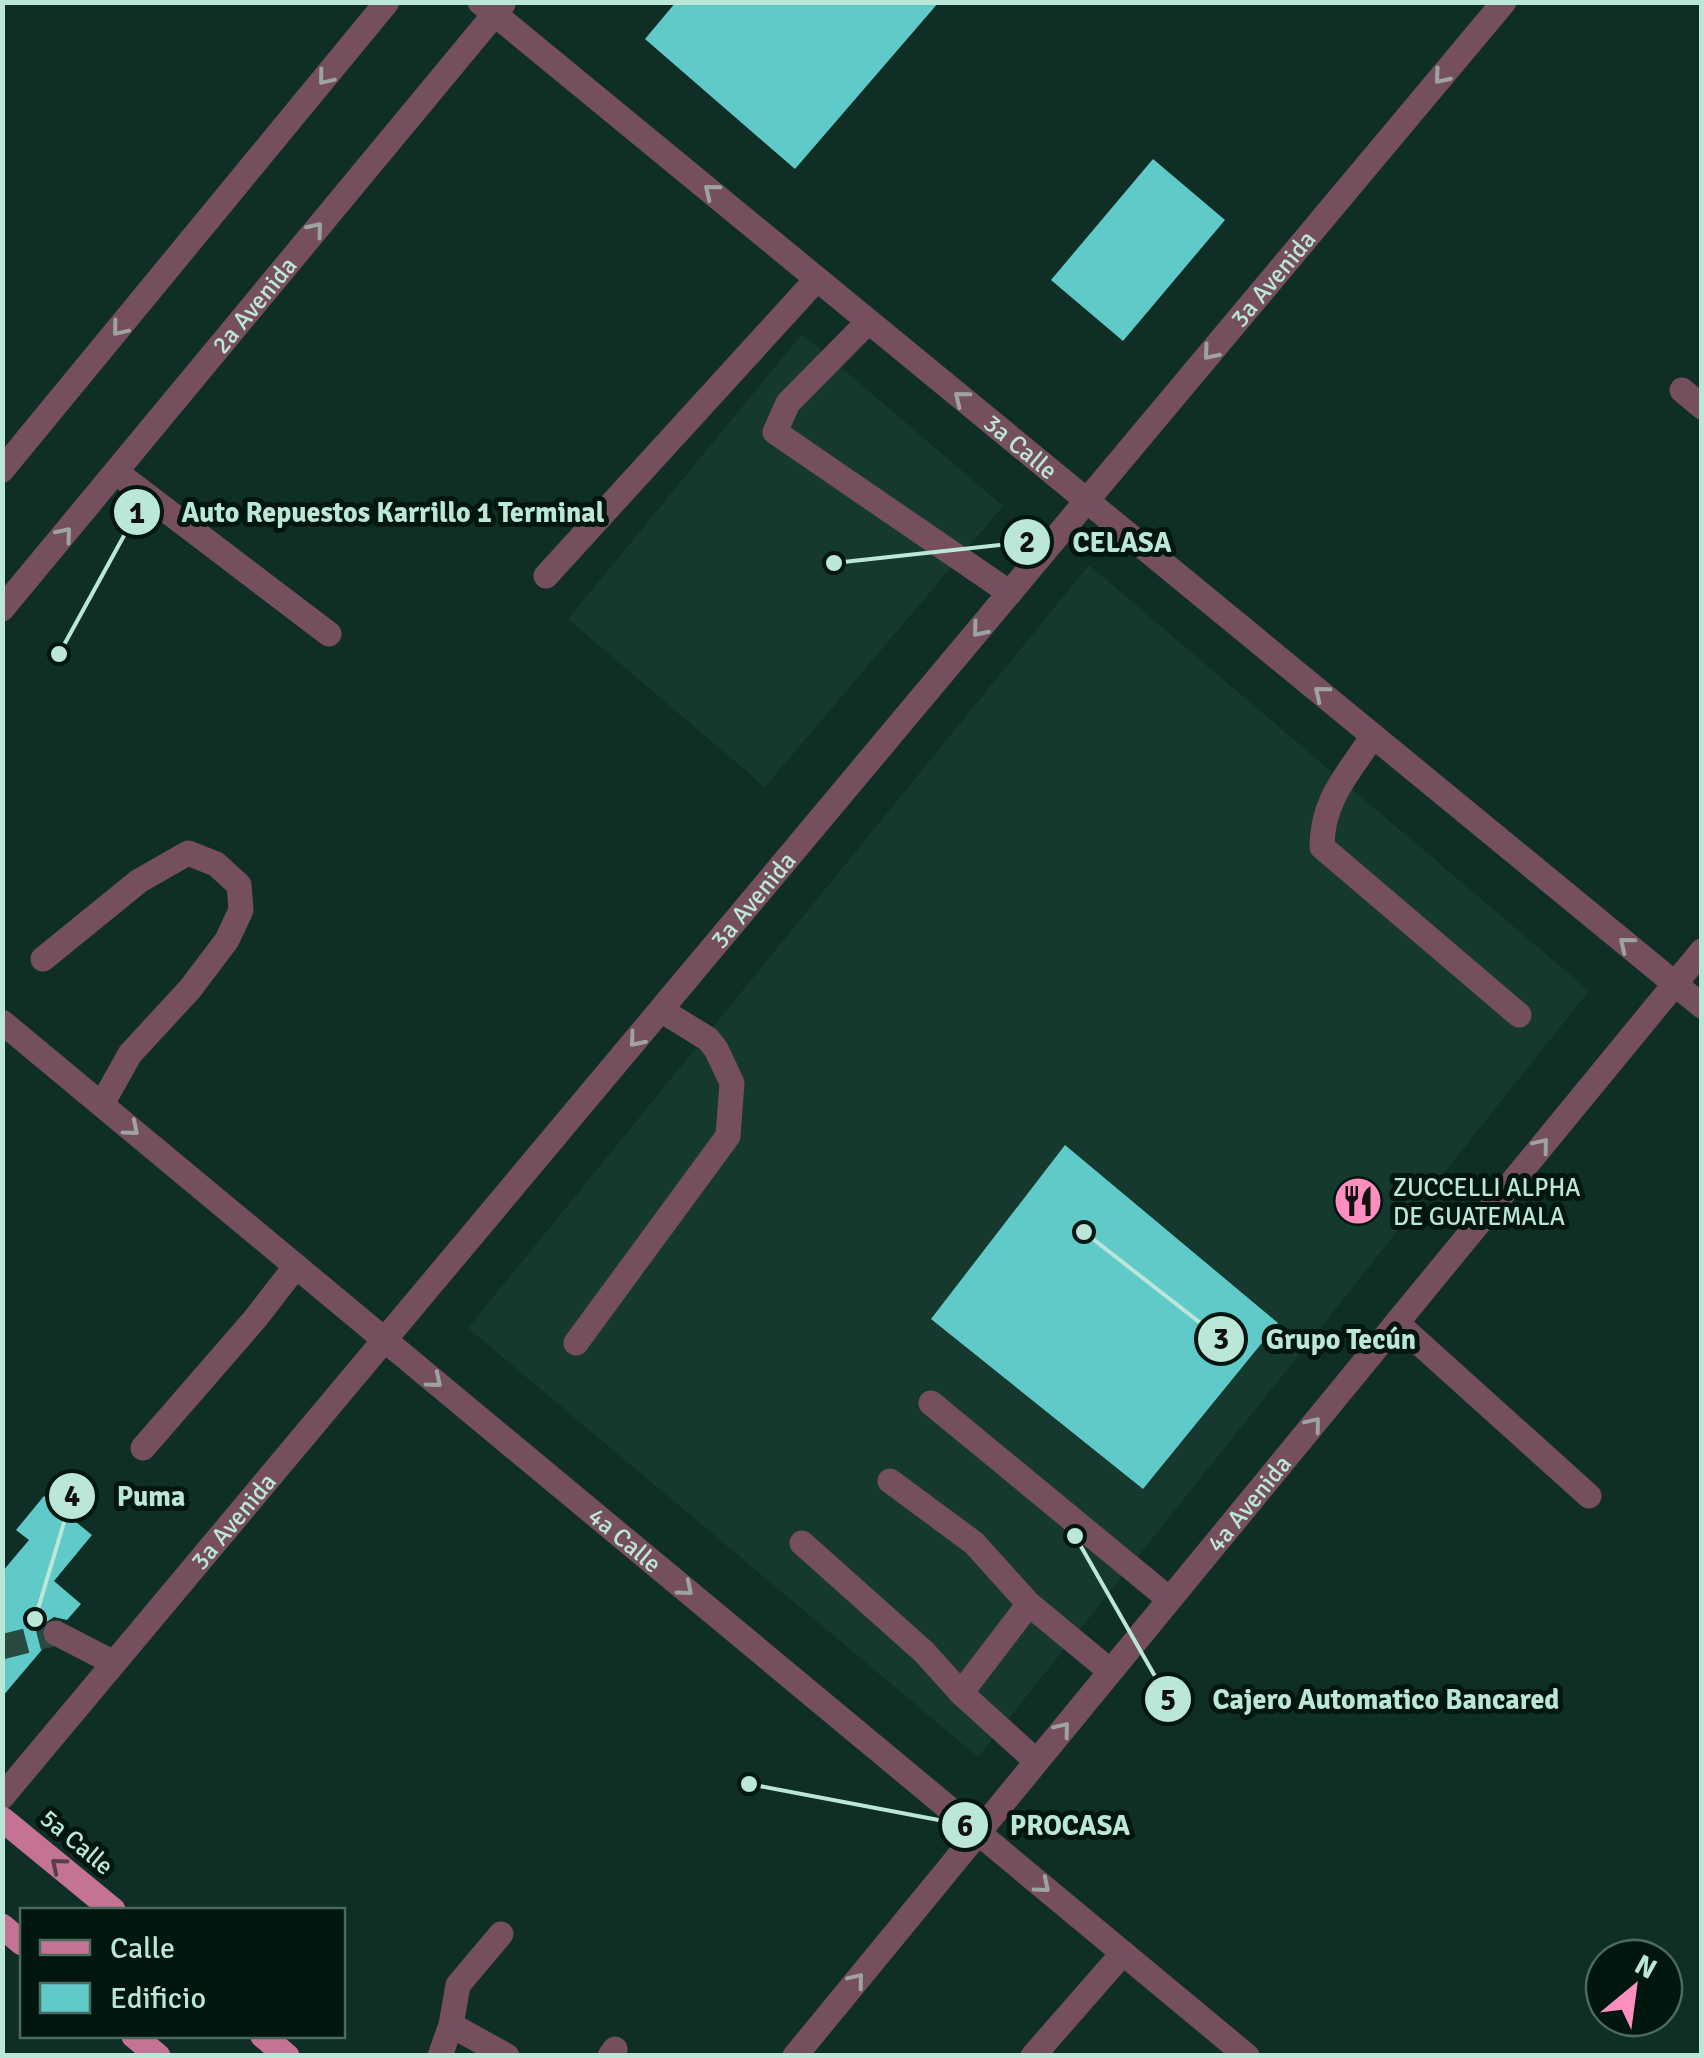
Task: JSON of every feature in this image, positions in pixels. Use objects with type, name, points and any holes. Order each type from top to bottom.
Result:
[{"type":"main road","name":"5a Calle","points":[[2,1819],[110,1908]]},
{"type":"main road","points":[[136,2038],[158,2056]]},
{"type":"main road","points":[[265,2038],[287,2056]]},
{"type":"street","points":[[2,470],[386,2]]},
{"type":"street","name":"3a Avenida","points":[[2,1797],[1504,2]]},
{"type":"street","name":"3a Calle","points":[[493,6],[868,322],[1702,1006]]},
{"type":"street","name":"2a Avenida","points":[[2,609],[493,6]]},
{"type":"street","points":[[546,576],[817,279]]},
{"type":"street","points":[[868,322],[788,403],[775,432],[1010,593]]},
{"type":"street","points":[[116,472],[329,634]]},
{"type":"street","points":[[1373,736],[1328,803],[1322,824],[1322,847],[1519,1014]]},
{"type":"street","points":[[42,959],[139,881],[188,853],[216,864],[238,884],[242,910],[226,940],[190,989],[130,1054],[102,1104]]},
{"type":"street","name":"4a Avenida","points":[[795,2056],[1702,951]]},
{"type":"street","points":[[576,1343],[728,1136],[732,1084],[716,1050],[708,1039],[661,1010]]},
{"type":"street","name":"4a Calle","points":[[2,1022],[1247,2056]]},
{"type":"street","points":[[143,1448],[256,1320],[296,1266]]},
{"type":"street","points":[[1397,1322],[1589,1496]]},
{"type":"street","points":[[931,1404],[1170,1599]]},
{"type":"street","points":[[890,1481],[974,1543],[1029,1604],[1110,1672]]},
{"type":"street","points":[[802,1543],[924,1652],[961,1693],[1036,1761]]},
{"type":"street","points":[[961,1693],[1029,1604]]},
{"type":"street","points":[[56,1634],[114,1663]]},
{"type":"street","points":[[440,2056],[451,2025],[458,1985],[502,1934]]},
{"type":"street","points":[[1033,2056],[1123,1953]]},
{"type":"street","points":[[451,2025],[506,2056]]},
{"type":"shaded area","points":[[802,334],[1003,506],[765,787],[568,619]]},
{"type":"shaded area","points":[[1089,565],[1589,991],[978,1757],[468,1328]]},
{"type":"building","points":[[676,2],[939,2],[795,169],[645,39]]},
{"type":"building","points":[[1153,159],[1225,220],[1123,341],[1051,280]]},
{"type":"building","points":[[1065,1145],[1278,1323],[1143,1489],[931,1319]]},
{"type":"building","points":[[44,1496],[92,1535],[54,1581],[81,1604],[67,1620],[54,1617],[42,1625],[40,1635],[46,1645],[2,1697],[2,1572],[29,1540],[16,1530]]},
{"type":"tunnel","points":[[2,1647],[56,1633]]},
{"type":"place","name":"CELASA","points":[[834,563]]},
{"type":"place","name":"Auto Repuestos Karrillo 1 Terminal","points":[[59,654]]},
{"type":"place","name":"ZUCCELLI ALPHA DE GUATEMALA","points":[[1358,1201]]},
{"type":"place","name":"Grupo Tecún","points":[[1084,1232]]},
{"type":"place","name":"Cajero Automatico Bancared","points":[[1075,1536]]},
{"type":"place","name":"Puma","points":[[35,1619]]},
{"type":"place","name":"PROCASA","points":[[749,1784]]}]
